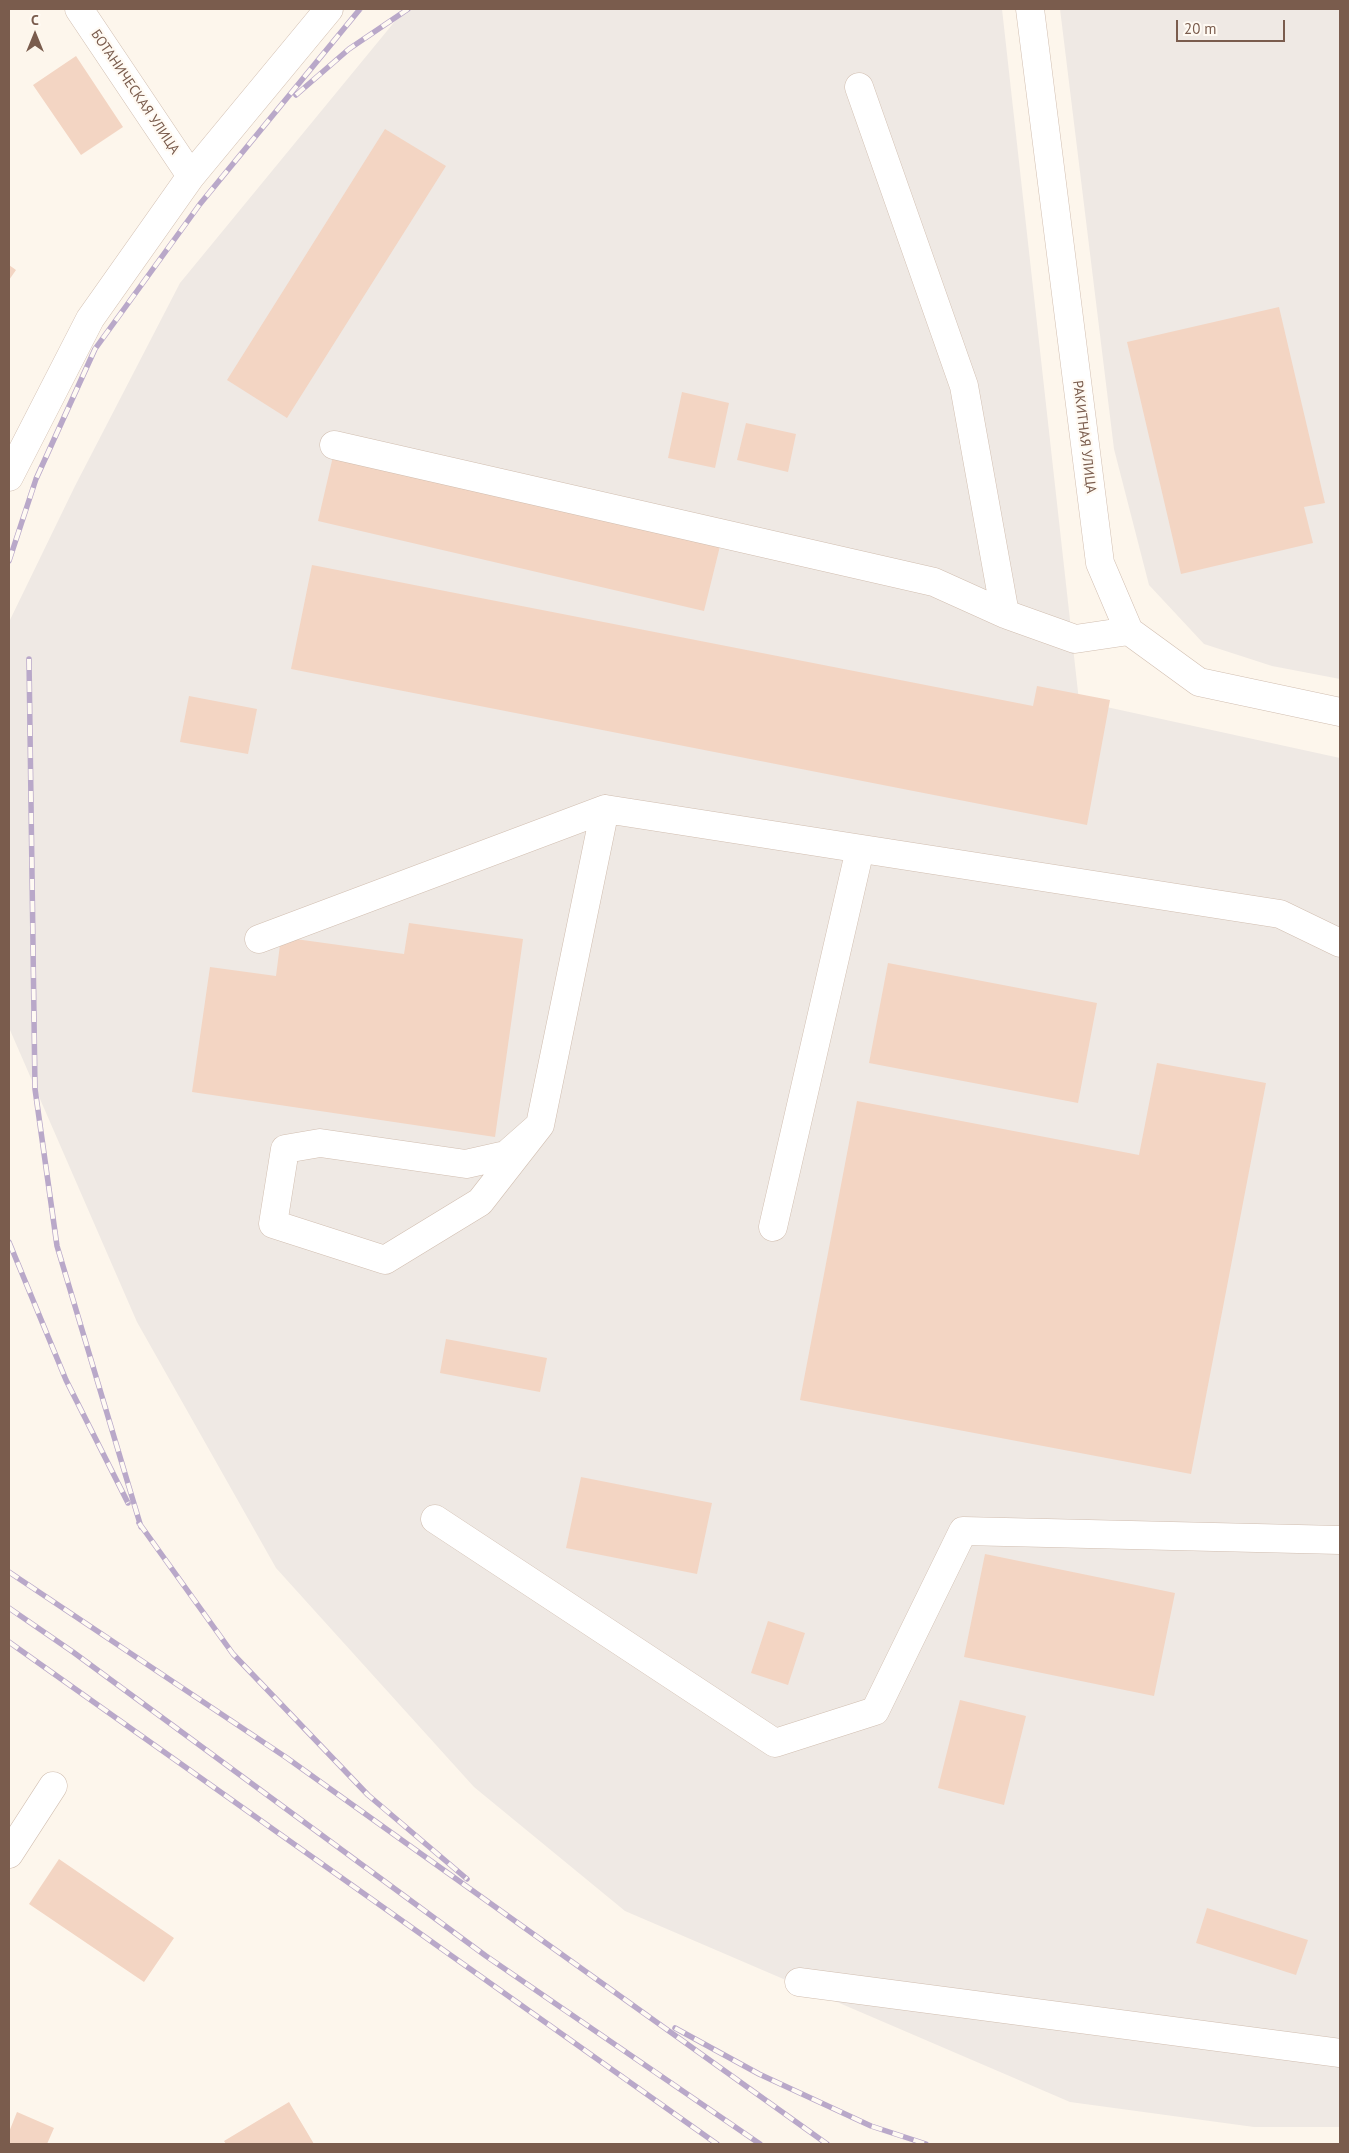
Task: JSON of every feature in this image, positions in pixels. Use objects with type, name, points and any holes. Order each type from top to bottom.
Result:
[{"type":"street","name":"БОТАНИЧЕСКАЯ УЛИЦА","points":[[79,9],[191,176]]},
{"type":"street","points":[[9,477],[90,319],[191,176],[329,9]]},
{"type":"street","name":"РАКИТНАЯ УЛИЦА","points":[[1030,9],[1100,563],[1129,631]]},
{"type":"street","points":[[859,87],[964,386],[1005,614]]},
{"type":"street","points":[[334,445],[934,582],[1005,614],[1075,639],[1129,631],[1199,682],[1340,712]]},
{"type":"street","points":[[540,1125],[506,1155],[466,1164],[320,1143],[285,1149],[273,1224],[385,1260],[480,1202],[540,1125],[605,809]]},
{"type":"street","points":[[259,939],[605,809],[1280,914],[1340,943]]},
{"type":"street","points":[[773,1227],[860,848]]},
{"type":"street","points":[[435,1519],[775,1743],[875,1711],[963,1532],[1340,1540]]},
{"type":"street","points":[[9,1854],[53,1786]]},
{"type":"street","points":[[799,1982],[1340,2053]]},
{"type":"shaded area","points":[[405,9],[1002,9],[1079,701],[1340,758],[1340,2127],[1254,2127],[1070,2102],[625,1911],[474,1787],[276,1568],[137,1322],[10,1030],[9,622],[75,486],[180,283]]},
{"type":"shaded area","points":[[1060,9],[1340,9],[1340,679],[1272,666],[1204,644],[1149,585],[1114,449]]},
{"type":"building","points":[[76,56],[123,127],[81,155],[33,85]]},
{"type":"building","points":[[385,129],[446,166],[287,418],[227,380]]},
{"type":"building","points":[[9,265],[16,270],[9,280]]},
{"type":"building","points":[[1279,307],[1325,503],[1304,507],[1313,543],[1181,574],[1127,342]]},
{"type":"building","points":[[682,392],[729,403],[715,468],[668,458]]},
{"type":"building","points":[[746,423],[796,434],[788,472],[737,460]]},
{"type":"building","points":[[334,452],[721,542],[704,611],[318,521]]},
{"type":"building","points":[[312,565],[1033,706],[1037,686],[1110,700],[1087,825],[291,669]]},
{"type":"building","points":[[189,696],[257,709],[248,754],[180,742]]},
{"type":"building","points":[[409,923],[523,939],[495,1137],[192,1092],[210,967],[276,976],[281,937],[404,954]]},
{"type":"building","points":[[888,963],[1097,1003],[1078,1103],[869,1063]]},
{"type":"building","points":[[1157,1063],[1266,1083],[1191,1474],[800,1400],[857,1101],[1139,1155]]},
{"type":"building","points":[[446,1339],[547,1358],[540,1392],[440,1373]]},
{"type":"building","points":[[581,1477],[712,1503],[697,1574],[566,1548]]},
{"type":"building","points":[[985,1554],[1175,1593],[1154,1696],[964,1657]]},
{"type":"building","points":[[768,1621],[805,1633],[788,1685],[751,1673]]},
{"type":"building","points":[[960,1700],[1026,1716],[1004,1805],[938,1788]]},
{"type":"building","points":[[59,1859],[174,1938],[144,1982],[29,1904]]},
{"type":"building","points":[[1207,1908],[1308,1940],[1296,1975],[1196,1943]]},
{"type":"building","points":[[289,2102],[314,2144],[226,2144],[224,2141]]},
{"type":"building","points":[[17,2112],[54,2128],[47,2144],[9,2144],[9,2132]]},
{"type":"railway","points":[[9,561],[36,479],[95,349],[200,204],[360,9]]},
{"type":"railway","points":[[296,95],[349,49],[408,9]]},
{"type":"railway","points":[[29,659],[35,1089],[57,1246],[141,1527]]},
{"type":"railway","points":[[9,1242],[66,1380],[128,1503]]},
{"type":"railway","points":[[139,1523],[233,1654],[368,1795],[467,1879]]},
{"type":"railway","points":[[9,1572],[287,1758],[827,2144]]},
{"type":"railway","points":[[9,1608],[73,1652],[486,1956],[760,2144]]},
{"type":"railway","points":[[9,1642],[717,2144]]},
{"type":"railway","points":[[675,2028],[759,2074],[871,2126],[926,2144]]}]
